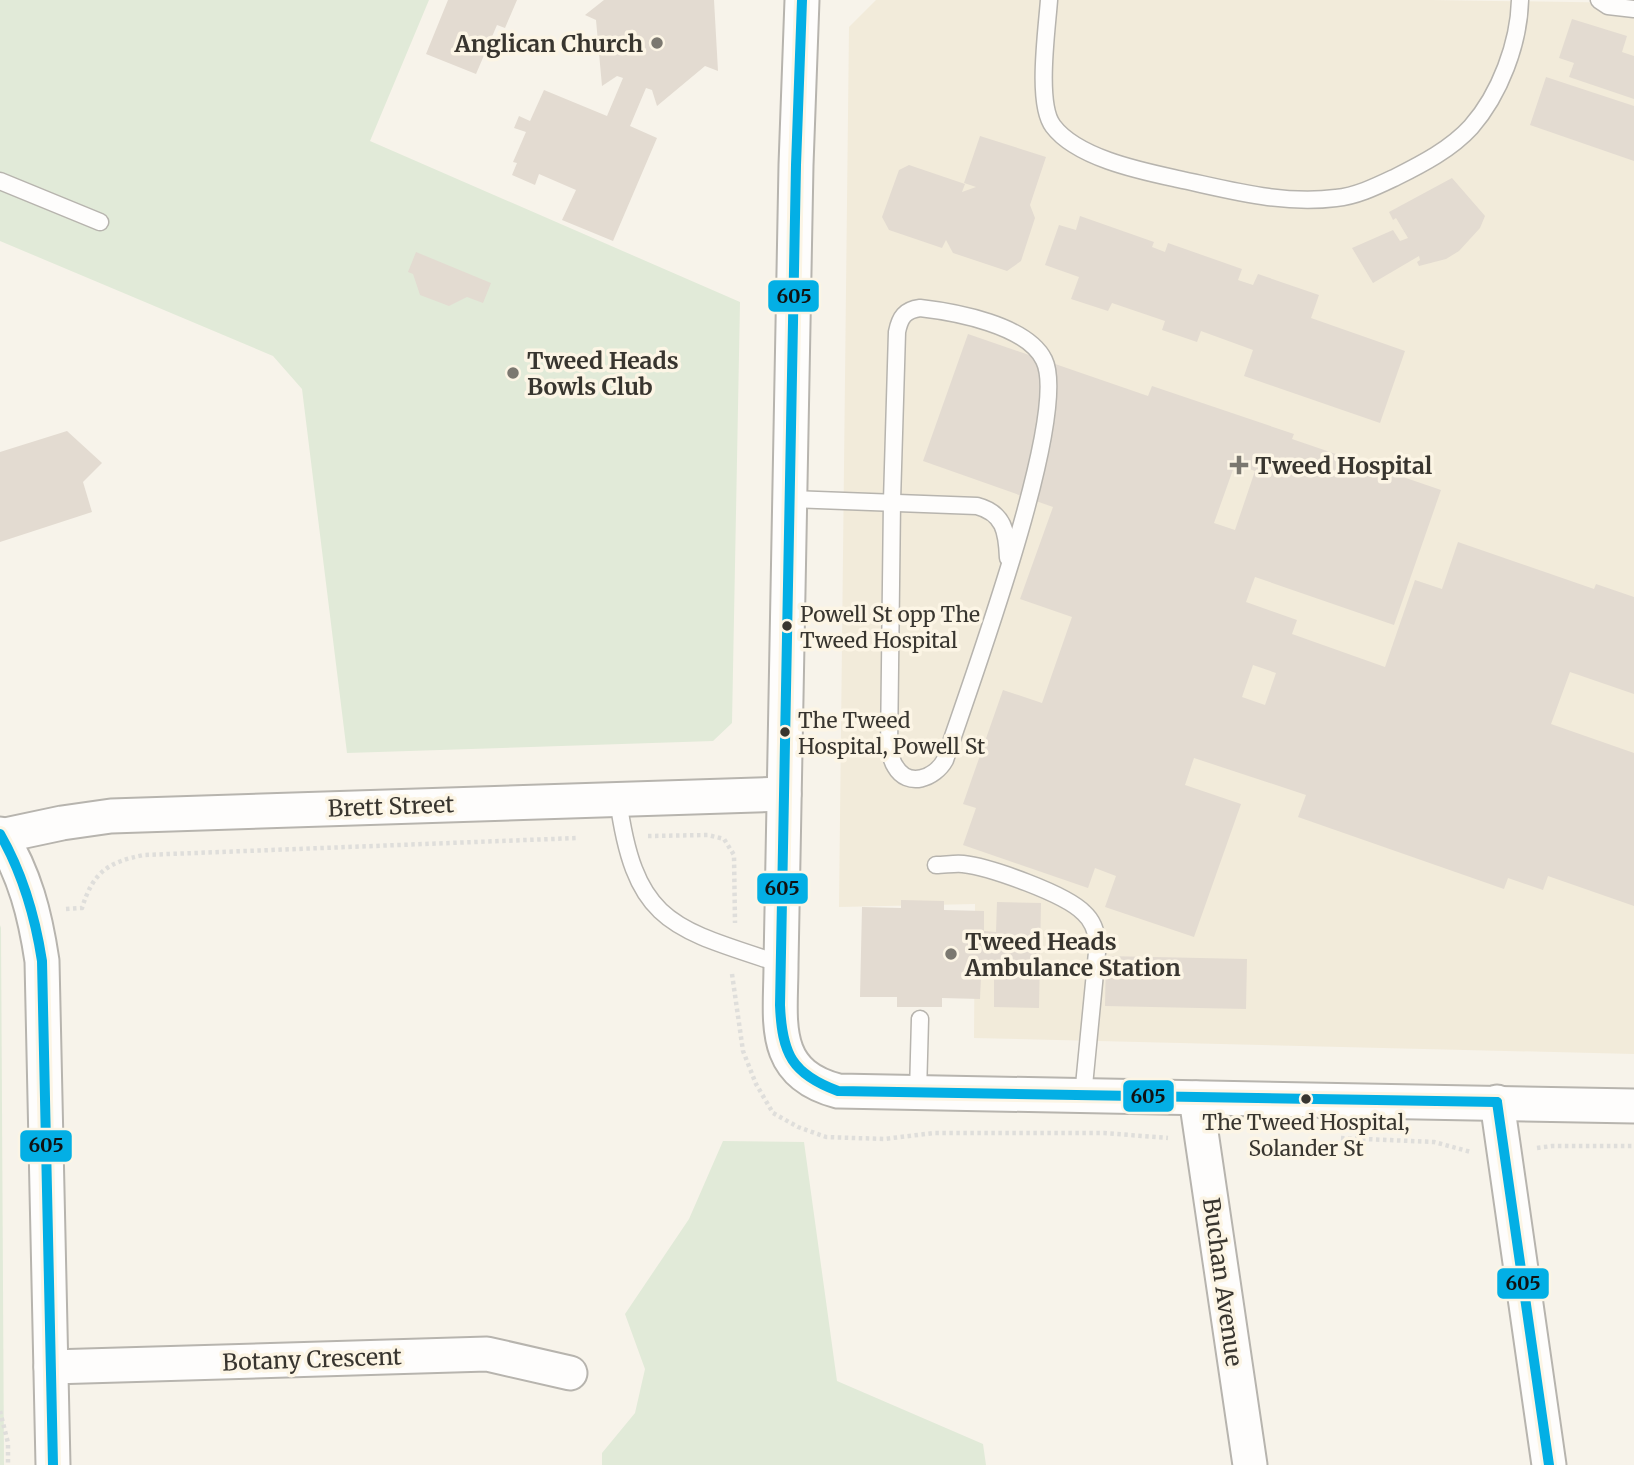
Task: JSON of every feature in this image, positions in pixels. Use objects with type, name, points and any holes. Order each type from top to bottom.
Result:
[{"type":"street","points":[[802,0],[796,165],[781,964],[783,1040],[789,1059],[803,1075],[818,1086],[838,1091],[1634,1106]]},
{"type":"street","name":"Brett Street","points":[[1,835],[111,816],[784,794]]},
{"type":"street","points":[[1,835],[22,876],[34,913],[42,961],[53,1465]]},
{"type":"street","name":"Buchan Avenue","points":[[1196,1098],[1250,1465]]},
{"type":"street","points":[[1497,1102],[1549,1465]]},
{"type":"street","name":"Botany Crescent","points":[[51,1367],[487,1354],[570,1373]]},
{"type":"lane","points":[[1049,0],[1044,74],[1045,108],[1052,125],[1069,141],[1138,171],[1257,196],[1298,200],[1338,198],[1372,188],[1436,155],[1471,127],[1496,89],[1511,51],[1520,13],[1520,0]]},
{"type":"lane","points":[[1599,0],[1608,6],[1634,9]]},
{"type":"lane","points":[[0,181],[100,222]]},
{"type":"lane","points":[[920,308],[957,312],[1000,326],[1029,343],[1044,358],[1049,375],[1049,395],[1037,466],[1009,570],[945,760],[932,776],[921,779],[901,774],[895,767],[889,750],[892,501],[897,332],[899,321],[905,313],[920,308]]},
{"type":"lane","points":[[791,499],[892,501],[989,509],[998,516],[1008,542],[1009,570]]},
{"type":"lane","points":[[618,799],[629,860],[650,901],[668,919],[694,934],[781,964]]},
{"type":"lane","points":[[936,865],[964,864],[1005,875],[1048,892],[1082,910],[1093,922],[1098,942],[1083,1096]]},
{"type":"lane","points":[[918,1093],[920,1019]]},
{"type":"path","points":[[0,1411],[8,1443],[8,1465]]},
{"type":"shaded area","name":"Tweed Hospital","points":[[876,0],[1432,0],[1634,3],[1634,1054],[974,1038],[975,904],[839,907],[849,27]]},
{"type":"green space","name":"Tweed Heads Bowls Club","points":[[0,0],[429,0],[370,141],[740,302],[732,723],[713,741],[347,753],[302,389],[273,356],[0,241]]},
{"type":"green space","points":[[0,925],[1,928],[4,1465],[0,1465]]},
{"type":"green space","points":[[723,1141],[804,1142],[837,1381],[983,1444],[986,1465],[602,1465],[602,1453],[635,1413],[645,1369],[625,1314],[689,1219]]},
{"type":"building","points":[[448,0],[517,0],[505,28],[497,25],[476,74],[426,54]]},
{"type":"building","points":[[604,0],[714,0],[718,71],[705,66],[657,106],[652,90],[646,88],[630,126],[657,138],[613,241],[562,220],[576,190],[539,174],[535,185],[512,175],[517,163],[513,162],[526,132],[514,128],[519,116],[530,121],[544,90],[607,116],[623,78],[617,76],[602,86],[596,20],[585,15]]},
{"type":"building","points":[[1572,19],[1627,36],[1622,52],[1634,56],[1634,99],[1569,77],[1574,63],[1559,58]]},
{"type":"building","points":[[1546,77],[1634,106],[1634,161],[1530,125]]},
{"type":"building","points":[[980,136],[1046,157],[1030,205],[1035,218],[1021,261],[1007,271],[953,253],[946,240],[942,248],[889,230],[882,217],[899,170],[909,165],[965,184],[962,192],[976,187],[964,183]]},
{"type":"building","points":[[1452,178],[1485,216],[1480,228],[1459,251],[1446,259],[1419,266],[1419,256],[1373,283],[1352,248],[1393,230],[1400,241],[1408,238],[1396,218],[1393,220],[1389,212]]},
{"type":"building","points":[[1080,216],[1154,242],[1152,247],[1165,252],[1168,243],[1242,269],[1238,280],[1253,285],[1258,274],[1319,295],[1311,318],[1405,351],[1380,423],[1244,376],[1253,350],[1201,331],[1197,342],[1162,330],[1165,321],[1112,303],[1108,311],[1071,299],[1079,277],[1045,265],[1059,225],[1076,230]]},
{"type":"building","points":[[416,252],[491,283],[483,303],[467,297],[449,306],[420,295],[413,274],[408,272]]},
{"type":"building","points":[[968,334],[1148,396],[1152,386],[1294,434],[1292,439],[1441,490],[1394,625],[1255,577],[1246,602],[1297,620],[1292,634],[1385,667],[1415,580],[1442,589],[1458,542],[1594,589],[1596,584],[1634,597],[1634,694],[1570,672],[1551,724],[1634,753],[1634,906],[1548,876],[1543,890],[1508,878],[1504,889],[1298,817],[1306,795],[1194,758],[1185,785],[1241,804],[1194,937],[1105,907],[1116,876],[1095,868],[1088,888],[963,845],[976,808],[963,804],[1003,690],[1042,703],[1072,617],[1020,599],[1053,507],[923,461]],"holes":[[[1235,464],[1255,471],[1235,530],[1214,523]],[[1253,665],[1276,673],[1265,705],[1242,697]]]},
{"type":"building","points":[[67,431],[102,463],[83,482],[92,512],[0,542],[0,452]]},
{"type":"building","name":"Tweed Heads Ambulance Station","points":[[901,900],[944,901],[944,910],[984,911],[984,931],[996,932],[997,902],[1041,903],[1039,1008],[994,1007],[994,977],[981,977],[980,999],[942,998],[942,1007],[897,1007],[897,997],[860,997],[862,907],[901,908]]},
{"type":"building","points":[[1106,956],[1247,959],[1246,1009],[1105,1006]]},
{"type":"transit line","name":"605","points":[[802,0],[796,165],[780,1005],[783,1037],[792,1060],[810,1077],[838,1091],[1497,1102]]},
{"type":"transit line","name":"605","points":[[0,834],[27,896],[42,961],[53,1465]]},
{"type":"transit line","name":"605","points":[[1497,1102],[1549,1465]]},
{"type":"place","name":"Anglican Church","points":[[657,43]]},
{"type":"place","name":"Tweed Heads Bowls Club","points":[[513,373]]},
{"type":"place","name":"Tweed Hospital","points":[[1239,465]]},
{"type":"place","name":"Powell St opp The Tweed Hospital","points":[[787,626]]},
{"type":"place","name":"The Tweed Hospital, Powell St","points":[[785,732]]},
{"type":"place","name":"Tweed Heads Ambulance Station","points":[[951,954]]},
{"type":"place","name":"The Tweed Hospital, Solander St","points":[[1306,1099]]}]
